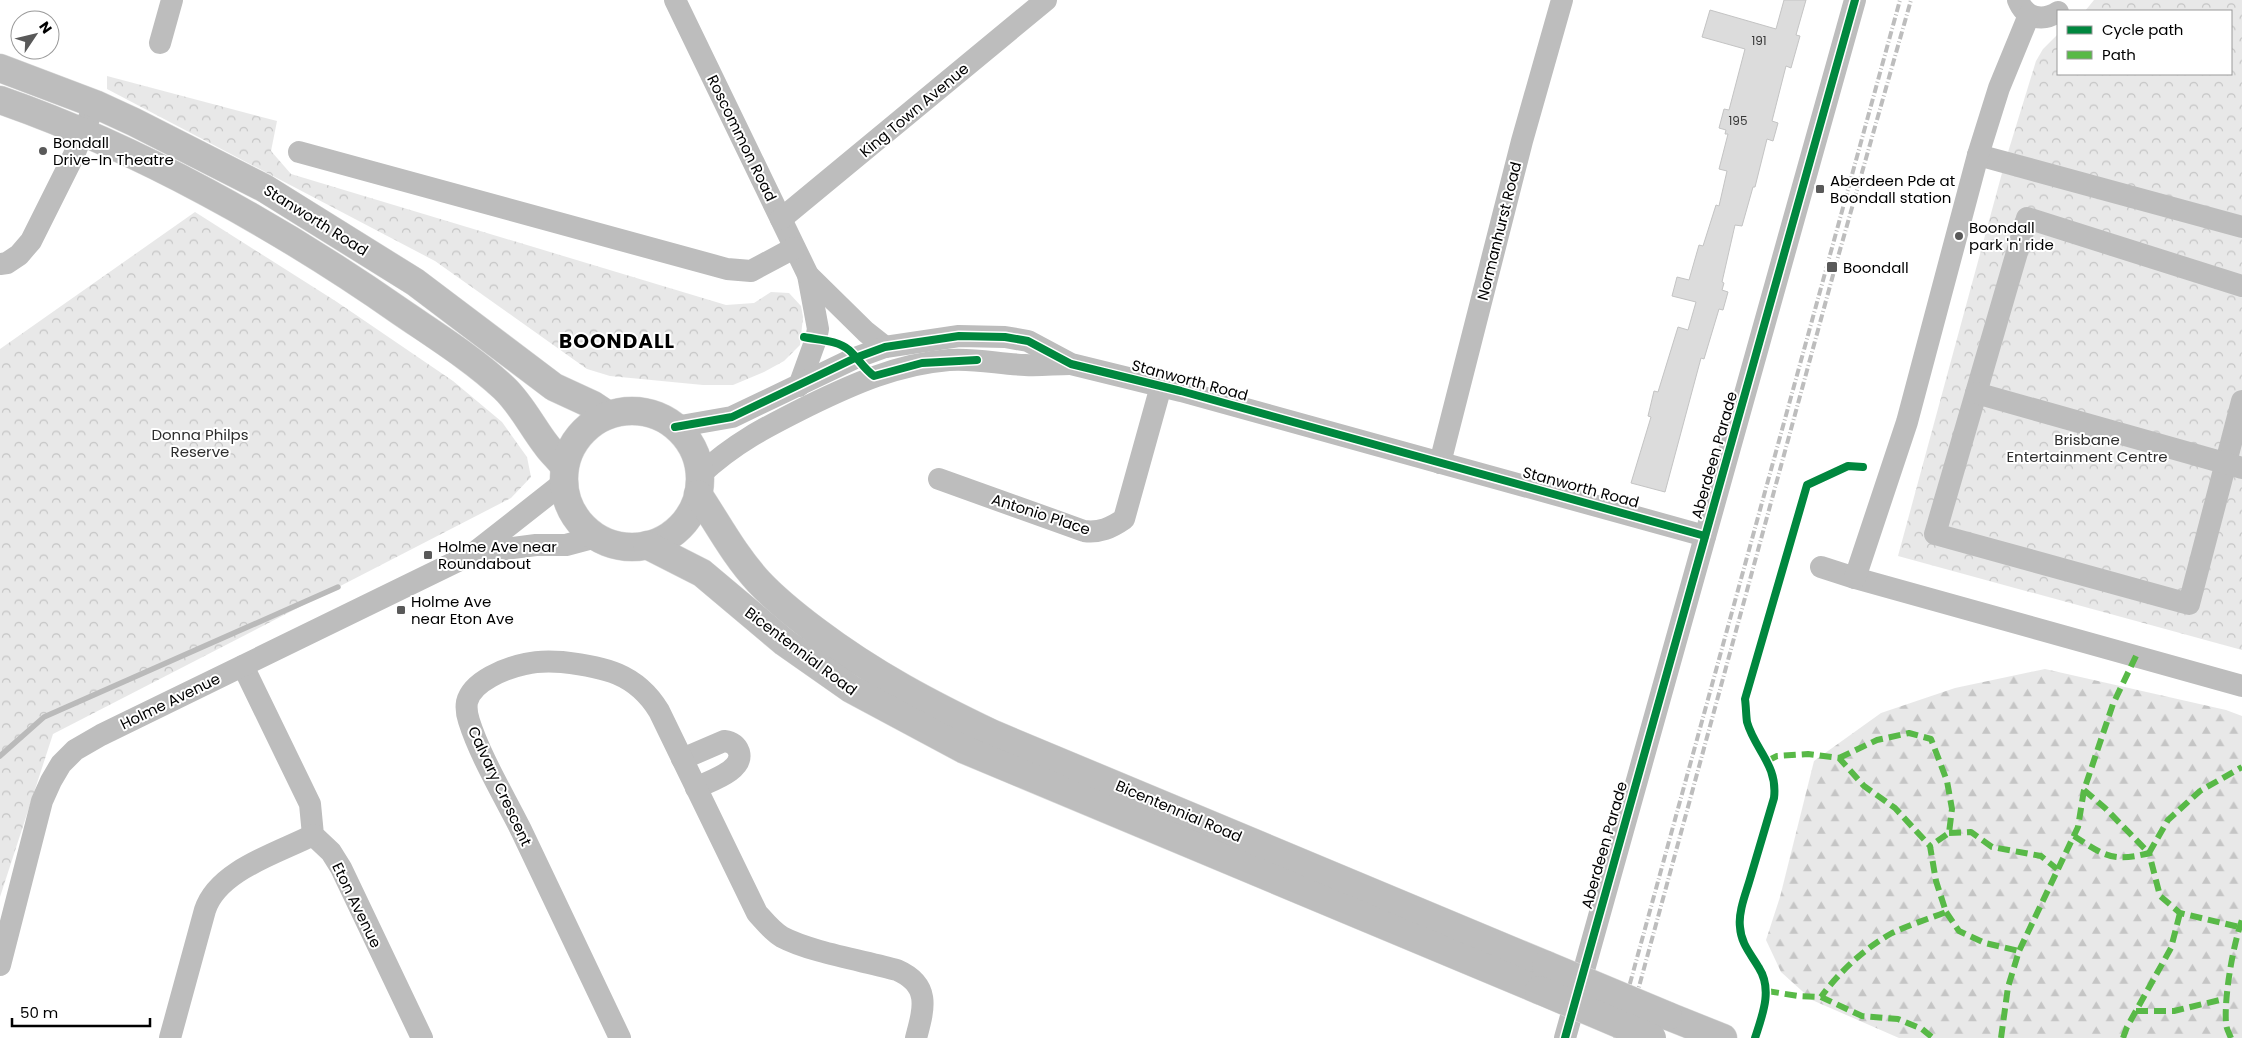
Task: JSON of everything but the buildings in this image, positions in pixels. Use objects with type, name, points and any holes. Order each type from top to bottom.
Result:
[{"type":"main road","name":"Stanworth Road","points":[[0,68],[95,104],[194,151],[264,188],[415,282],[554,387],[608,414]]},
{"type":"main road","name":"Stanworth Road","points":[[0,100],[83,134],[172,175],[257,221],[315,256],[433,334],[504,388],[522,408],[564,474]]},
{"type":"main road","points":[[625,411],[643,412],[660,417],[675,427],[688,440],[692,449],[699,485],[691,512],[680,527],[665,538],[647,545],[630,547],[612,544],[596,537],[580,523],[568,504],[564,474],[573,444],[588,426],[608,414],[625,411]]},
{"type":"main road","name":"Bicentennial Road","points":[[699,485],[730,546],[759,582],[776,599],[844,652],[897,686],[993,734],[1543,978],[1652,1038]]},
{"type":"main road","name":"Bicentennial Road","points":[[647,545],[702,572],[784,642],[851,689],[963,749],[1543,978],[1668,1016],[1723,1038]]},
{"type":"street","points":[[160,43],[172,0]]},
{"type":"street","name":"Roscommon Road","points":[[675,0],[808,276],[818,329],[799,386]]},
{"type":"street","name":"King Town Avenue","points":[[781,219],[1046,0]]},
{"type":"street","name":"Normanhurst Road","points":[[1440,463],[1522,141],[1562,0]]},
{"type":"street","name":"Aberdeen Parade","points":[[1565,1038],[1855,0]]},
{"type":"street","points":[[1855,578],[1907,422],[1978,155],[2023,7],[2044,18],[2057,13]]},
{"type":"street","points":[[0,264],[7,263],[19,255],[31,241],[74,157],[95,104]]},
{"type":"street","points":[[299,152],[727,269],[751,271],[794,248]]},
{"type":"street","points":[[1978,155],[2242,227]]},
{"type":"street","points":[[2242,286],[2027,218],[1935,534],[2189,604],[2233,465],[2242,401]]},
{"type":"street","name":"Roscommon Road","points":[[808,276],[866,332],[885,347]]},
{"type":"street","name":"Stanworth Road","points":[[675,427],[732,417],[855,358],[885,347],[959,336],[1005,337],[1028,341],[1072,364],[1161,386],[1705,536]]},
{"type":"street","name":"Stanworth Road","points":[[699,485],[728,450],[759,431],[874,376],[922,363],[949,360],[977,360],[1024,365],[1072,364]]},
{"type":"street","name":"Antonio Place","points":[[939,479],[1084,531],[1106,530],[1124,518],[1161,386]]},
{"type":"street","points":[[1976,393],[2233,465]]},
{"type":"street","name":"Holme Avenue","points":[[0,965],[42,801],[50,781],[61,764],[82,745],[474,553],[564,474]]},
{"type":"street","name":"Holme Avenue","points":[[474,553],[536,545],[566,545],[596,537]]},
{"type":"street","points":[[1821,567],[2242,686]]},
{"type":"street","name":"Calvary Crescent","points":[[620,1038],[473,730],[466,711],[467,702],[476,688],[483,682],[525,663],[543,661],[602,669],[630,679],[650,697],[758,913],[781,936],[799,944],[897,970],[908,975],[916,982],[924,1003],[916,1038]]},
{"type":"street","points":[[170,1038],[205,910],[214,890],[234,874],[313,835],[310,804],[243,666]]},
{"type":"street","points":[[682,759],[724,741],[730,742],[738,750],[738,764],[696,788]]},
{"type":"street","name":"Eton Avenue","points":[[313,835],[331,852],[341,868],[422,1038]]},
{"type":"green space","name":"Brisbane Entertainment Centre","points":[[2094,0],[2242,0],[2242,650],[1898,556],[2005,162],[2036,61],[2043,49],[2057,35],[2057,75],[2232,75],[2232,10],[2086,10]]},
{"type":"green space","points":[[107,76],[277,121],[271,151],[291,174],[726,305],[754,303],[771,292],[789,293],[801,306],[803,317],[800,345],[784,361],[733,385],[703,385],[610,376],[587,369],[435,261],[107,89]]},
{"type":"green space","name":"Donna Philps Reserve","points":[[195,212],[337,302],[453,381],[502,422],[527,457],[531,477],[511,498],[53,734],[0,897],[0,349]]},
{"type":"green space","points":[[2045,669],[2226,710],[2242,716],[2242,1038],[1899,1038],[1812,1000],[1781,972],[1766,940],[1780,897],[1814,761],[1881,713],[1955,688]]},
{"type":"waterway","points":[[0,756],[44,717],[338,587]]},
{"type":"railway","points":[[1615,1038],[1900,0]]},
{"type":"railway","points":[[1625,1038],[1836,264],[1911,0]]},
{"type":"marked path","points":[[2001,1038],[2008,987],[2019,951],[2078,827],[2084,790],[2113,704],[2136,656]]},
{"type":"marked path","points":[[1839,758],[1877,740],[1909,733],[1931,739],[1947,781],[1952,809],[1949,833],[1930,846]]},
{"type":"marked path","points":[[1767,761],[1777,756],[1808,754],[1839,758],[1864,786],[1895,808],[1930,846],[1936,881],[1946,912],[1898,930],[1882,939],[1853,961],[1821,997]]},
{"type":"marked path","points":[[2084,790],[2105,808],[2149,853],[2168,820],[2200,791],[2242,767]]},
{"type":"marked path","points":[[1949,833],[1971,832],[1992,847],[2041,856],[2057,869]]},
{"type":"marked path","points":[[2074,836],[2101,852],[2117,857],[2149,853],[2160,896],[2180,913],[2239,927]]},
{"type":"marked path","points":[[1946,912],[1959,931],[1985,943],[2019,951]]},
{"type":"marked path","points":[[2123,1038],[2127,1027],[2171,948],[2180,913]]},
{"type":"marked path","points":[[2231,1038],[2226,1025],[2226,999],[2232,957],[2242,920]]},
{"type":"marked path","points":[[1767,991],[1798,996],[1821,997],[1862,1016],[1898,1019],[1922,1029],[1933,1038]]},
{"type":"marked path","points":[[2136,1011],[2174,1011],[2228,998]]},
{"type":"cycle path","points":[[1565,1038],[1855,0]]},
{"type":"cycle path","points":[[675,427],[732,417],[855,358],[885,347],[959,336],[1005,337],[1028,341],[1071,364],[1181,391],[1705,536]]},
{"type":"cycle path","points":[[804,337],[839,344],[852,353],[874,376],[922,363],[977,360]]},
{"type":"cycle path","points":[[1755,1038],[1765,1003],[1765,985],[1763,976],[1742,939],[1740,915],[1774,798],[1774,786],[1773,776],[1747,722],[1745,699],[1807,485],[1848,466],[1863,467]]},
{"type":"place","name":"Bondall Drive-In Theatre","points":[[43,151]]},
{"type":"place","name":"Aberdeen Pde at Boondall station","points":[[1820,189]]},
{"type":"place","name":"Boondall park 'n' ride","points":[[1959,236]]},
{"type":"place","name":"Boondall","points":[[1832,267]]},
{"type":"place","name":"Holme Ave near Roundabout","points":[[428,555]]},
{"type":"place","name":"Holme Ave near Eton Ave","points":[[401,610]]},
{"type":"district","name":"BOONDALL","points":[[617,341]]}]
